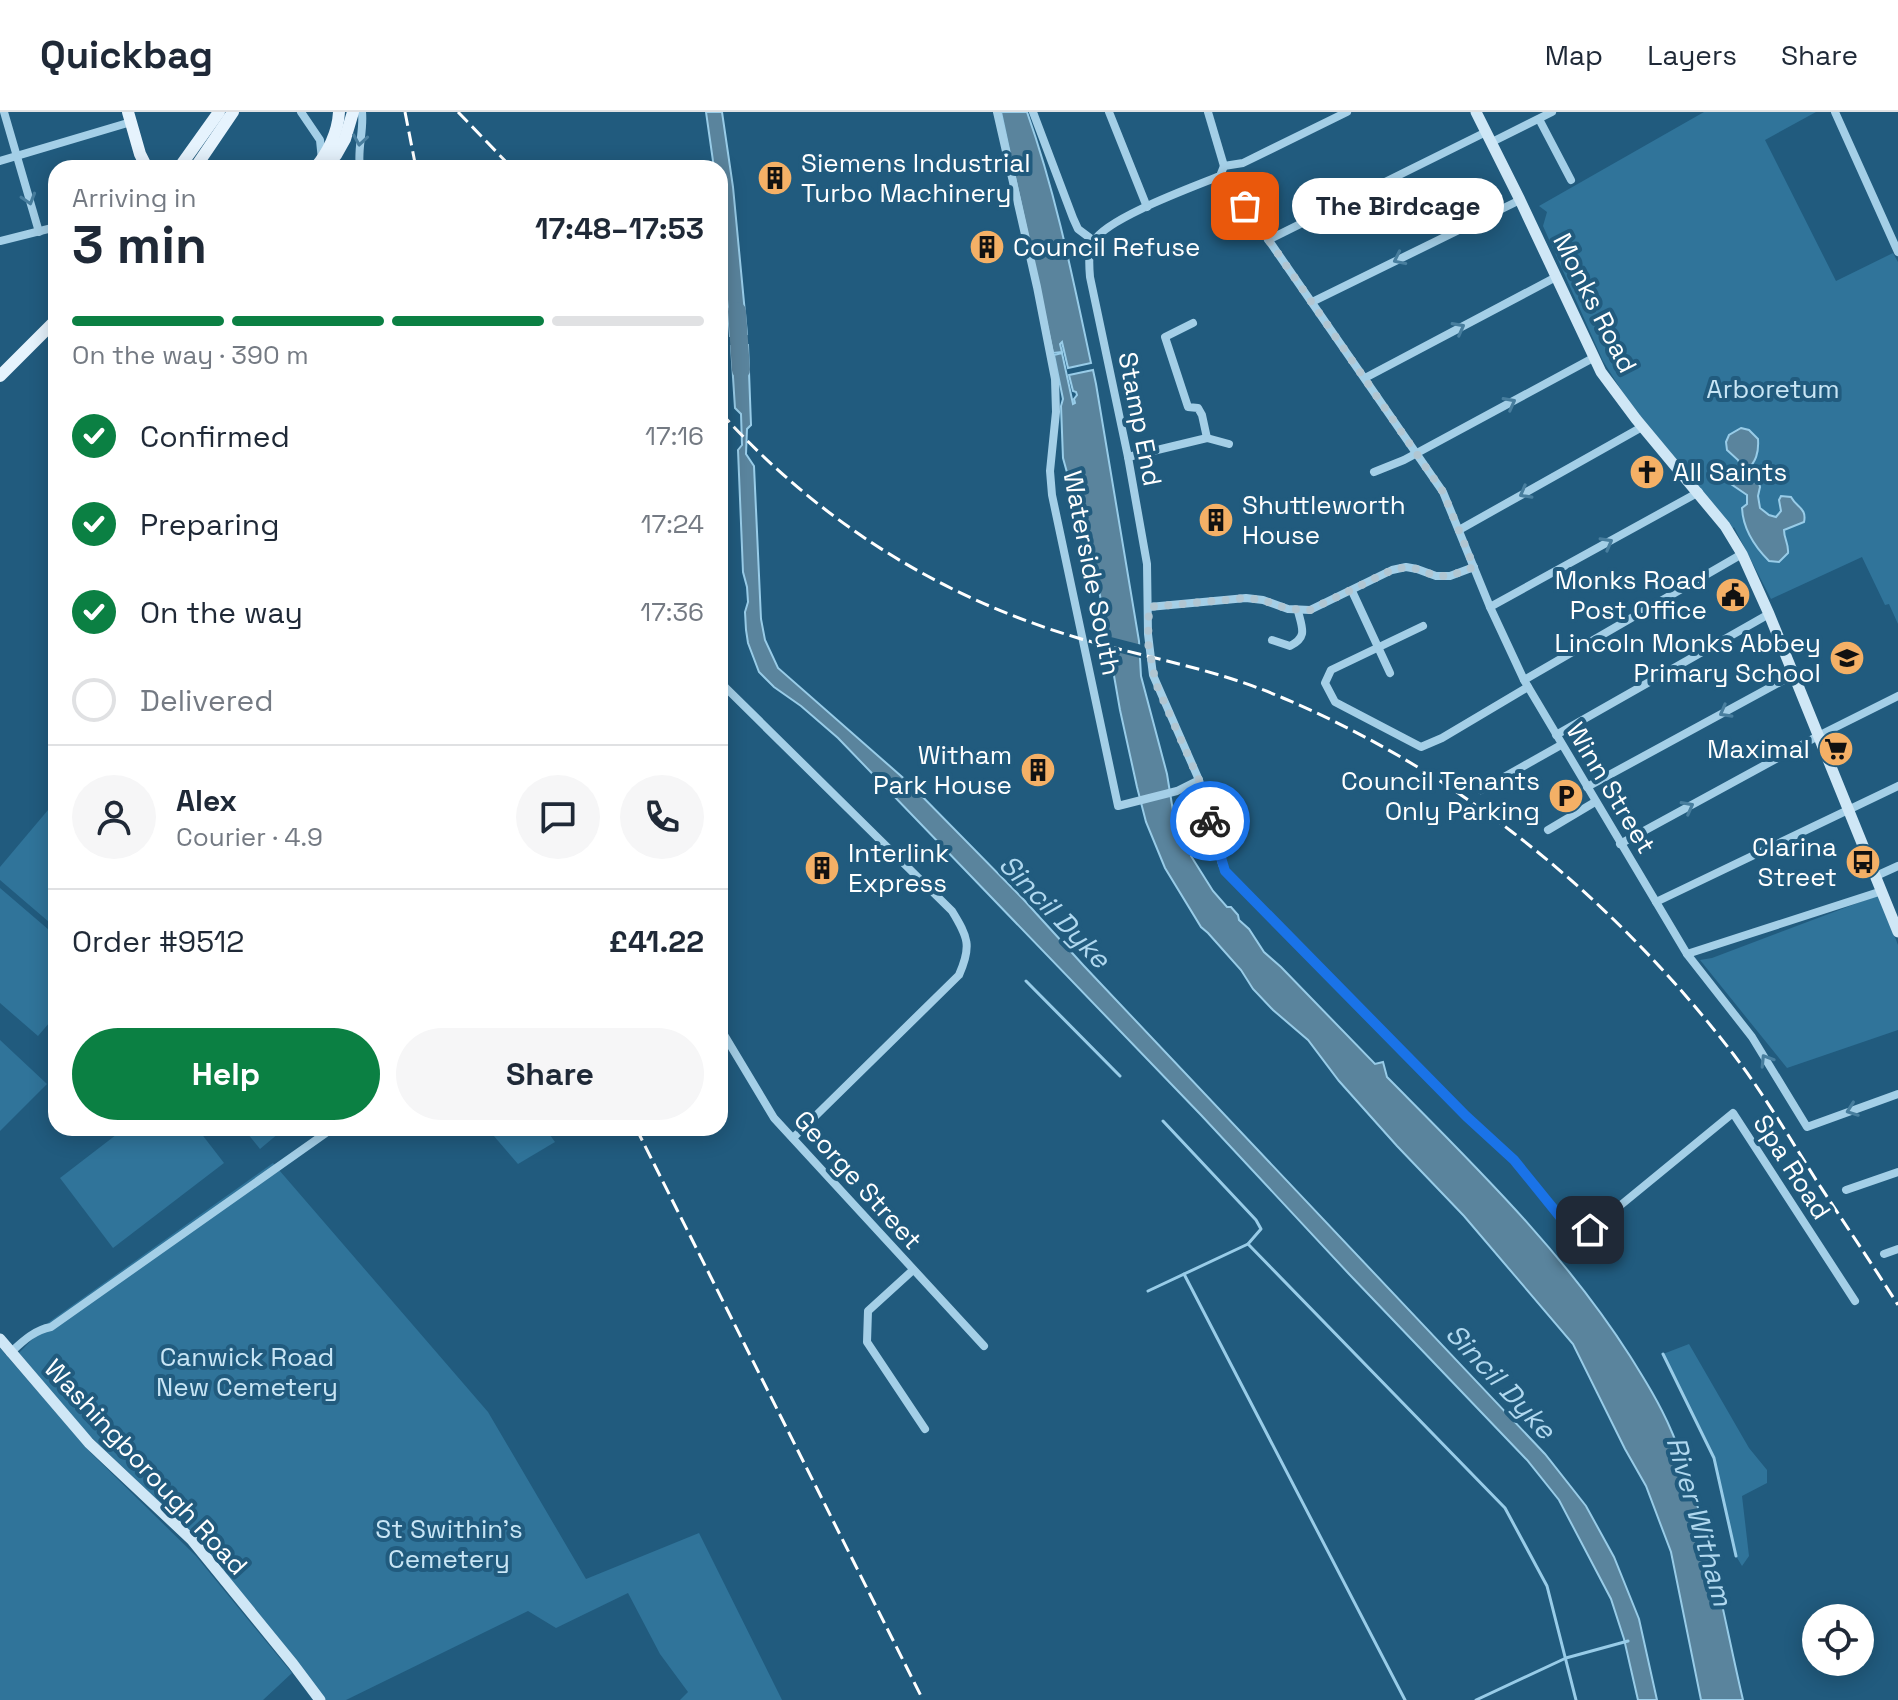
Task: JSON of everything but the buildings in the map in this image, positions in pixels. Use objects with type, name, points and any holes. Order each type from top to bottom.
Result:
[{"type":"main road","points":[[206,140],[219,112]]},
{"type":"main road","points":[[191,160],[233,112]]},
{"type":"main road","points":[[330,160],[345,139],[353,112]]},
{"type":"main road","name":"Monks Road","points":[[1476,112],[1593,358],[1615,393],[1699,492],[1742,554],[1898,932]]},
{"type":"main road","points":[[325,160],[336,131],[338,114]]},
{"type":"main road","points":[[129,117],[144,160]]},
{"type":"main road","points":[[0,376],[48,328]]},
{"type":"main road","name":"Washingborough Road","points":[[0,1339],[89,1443],[192,1540],[320,1700]]},
{"type":"street","points":[[4,112],[39,232]]},
{"type":"street","points":[[359,160],[362,112]]},
{"type":"street","name":"Waterside South","points":[[997,112],[1055,379],[1056,412],[1050,471],[1052,495],[1118,806],[1177,791],[1199,780]]},
{"type":"street","points":[[1033,112],[1078,229],[1094,241],[1109,226],[1220,176],[1224,166],[1209,115],[1219,112]]},
{"type":"street","points":[[1109,112],[1147,207]]},
{"type":"street","points":[[1224,166],[1248,161],[1347,112]]},
{"type":"street","points":[[1268,240],[1489,137],[1552,112]]},
{"type":"street","points":[[1835,112],[1898,252]]},
{"type":"street","points":[[302,113],[320,140],[322,160]]},
{"type":"street","points":[[0,161],[129,117]]},
{"type":"street","points":[[1539,119],[1571,180]]},
{"type":"street","name":"Winn Street","points":[[1220,176],[1227,180],[1443,492],[1490,607],[1526,684],[1687,954],[1752,1037],[1807,1127],[1898,1094]]},
{"type":"street","points":[[1312,302],[1520,200]]},
{"type":"street","points":[[0,241],[48,229]]},
{"type":"street","name":"Stamp End","points":[[1094,241],[1089,260],[1090,277],[1128,457],[1147,564],[1149,607]]},
{"type":"street","points":[[1365,378],[1556,277]]},
{"type":"street","points":[[1193,323],[1165,337],[1188,407],[1198,408],[1207,438]]},
{"type":"street","points":[[1374,472],[1417,454],[1593,358]]},
{"type":"street","points":[[1459,530],[1642,427]]},
{"type":"street","points":[[1128,457],[1207,438],[1229,444]]},
{"type":"street","points":[[1490,607],[1699,492]]},
{"type":"street","points":[[1423,626],[1331,670],[1325,683],[1335,702],[1421,747],[1442,738],[1742,554]]},
{"type":"street","points":[[1149,607],[1246,598],[1298,611],[1310,610],[1392,570],[1406,567],[1436,576],[1450,576],[1474,567]]},
{"type":"street","points":[[1352,591],[1390,673]]},
{"type":"street","name":"Spa Road","points":[[1149,607],[1148,643],[1156,684],[1199,780],[1225,871],[1466,1116],[1514,1160],[1561,1218],[1575,1231],[1590,1230],[1733,1113],[1855,1301]]},
{"type":"street","points":[[1272,640],[1290,646],[1299,641],[1303,634],[1298,611]]},
{"type":"street","points":[[1556,735],[1769,614]]},
{"type":"street","points":[[1587,787],[1793,675]]},
{"type":"street","points":[[728,690],[952,911],[966,934],[967,957],[959,975],[793,1138]]},
{"type":"street","points":[[1620,844],[1898,696]]},
{"type":"street","points":[[1481,790],[1561,745]]},
{"type":"street","points":[[1656,902],[1898,786]]},
{"type":"street","points":[[1548,830],[1595,802]]},
{"type":"street","points":[[1876,876],[1898,866]]},
{"type":"street","points":[[1687,954],[1882,891]]},
{"type":"street","name":"George Street","points":[[728,1041],[774,1118],[984,1346]]},
{"type":"street","points":[[10,1353],[25,1339],[42,1328],[51,1327],[322,1136]]},
{"type":"street","points":[[1846,1190],[1898,1172]]},
{"type":"street","points":[[1884,1254],[1898,1249]]},
{"type":"street","points":[[913,1270],[868,1311],[867,1342],[925,1429]]},
{"type":"green space","name":"Arboretum","points":[[1704,112],[1816,112],[1765,140],[1836,281],[1893,253],[1898,262],[1898,624],[1889,604],[1885,605],[1862,557],[1771,599],[1734,527],[1728,536],[1630,404],[1603,361],[1543,226],[1547,212],[1539,206]]},
{"type":"green space","points":[[48,810],[48,921],[0,880],[0,867]]},
{"type":"green space","points":[[0,888],[48,929],[48,1024],[38,1036],[0,1003]]},
{"type":"green space","points":[[1879,895],[1898,945],[1898,1030],[1787,1068],[1700,960]]},
{"type":"green space","points":[[0,1040],[47,1084],[0,1131]]},
{"type":"green space","points":[[115,1136],[203,1136],[224,1163],[113,1248],[60,1178]]},
{"type":"green space","points":[[249,1136],[275,1136],[260,1149]]},
{"type":"green space","points":[[494,1136],[551,1136],[555,1142],[518,1164]]},
{"type":"green space","points":[[273,1163],[488,1412],[586,1579],[699,1533],[782,1700],[680,1700],[688,1692],[660,1654],[628,1593],[556,1628],[528,1611],[346,1700],[320,1700],[193,1534],[88,1434],[19,1353],[49,1322]]},
{"type":"green space","points":[[1689,1344],[1749,1448],[1767,1470],[1767,1483],[1742,1496],[1749,1556],[1742,1566],[1736,1556],[1714,1458],[1663,1354]]},
{"type":"green space","points":[[0,1348],[91,1453],[196,1556],[292,1673],[263,1700],[0,1700]]},
{"type":"water","points":[[706,112],[722,112],[733,187],[747,334],[730,336],[728,160],[713,160]]},
{"type":"water","points":[[1001,112],[1027,112],[1055,205],[1091,363],[1068,368],[1062,342],[1062,352],[1053,353]]},
{"type":"water","points":[[748,345],[751,425],[747,429],[746,454],[754,466],[761,619],[765,640],[778,668],[909,783],[1024,900],[1545,1454],[1586,1506],[1614,1557],[1639,1619],[1657,1700],[1638,1700],[1611,1599],[1559,1500],[1527,1460],[838,738],[759,672],[746,630],[748,602],[743,572],[738,450],[742,445],[741,414],[735,408],[731,346]]},
{"type":"water","name":"River Witham","points":[[1062,353],[1073,404],[1077,395],[1069,375],[1093,370],[1139,641],[1141,676],[1167,774],[1173,811],[1182,833],[1188,827],[1194,850],[1191,856],[1213,891],[1238,915],[1264,952],[1375,1064],[1383,1062],[1387,1077],[1547,1245],[1604,1317],[1630,1356],[1662,1411],[1686,1470],[1711,1555],[1743,1700],[1701,1700],[1671,1552],[1646,1486],[1573,1344],[1464,1216],[1339,1081],[1308,1040],[1253,989],[1241,970],[1201,927],[1165,868],[1146,822],[1137,787],[1098,584],[1063,458],[1063,399],[1054,355]]},
{"type":"water","points":[[1741,428],[1749,430],[1758,439],[1756,457],[1746,471],[1750,482],[1759,483],[1760,508],[1776,517],[1781,511],[1781,496],[1791,497],[1804,514],[1804,522],[1784,530],[1788,553],[1779,562],[1769,561],[1747,530],[1742,508],[1747,504],[1747,495],[1722,478],[1726,469],[1740,465],[1727,450],[1726,442],[1729,435]]},
{"type":"pier","points":[[1103,635],[1142,645],[1144,659],[1105,649]]},
{"type":"waterway","name":"Sincil Dyke","points":[[737,311],[741,370]]},
{"type":"waterway","points":[[1026,981],[1120,1076]]},
{"type":"waterway","points":[[1148,1291],[1248,1244],[1261,1229],[1163,1121]]},
{"type":"waterway","points":[[1248,1244],[1505,1508],[1547,1586],[1576,1700]]},
{"type":"waterway","points":[[1184,1274],[1405,1700]]},
{"type":"waterway","name":"River Witham","points":[[1663,1354],[1714,1458],[1736,1556]]},
{"type":"waterway","points":[[1476,1700],[1566,1658],[1628,1641]]},
{"type":"railway","points":[[405,112],[414,160]]},
{"type":"railway","points":[[458,112],[504,160]]},
{"type":"railway","points":[[728,420],[798,487],[840,520],[929,577],[1026,621],[1233,679],[1283,698],[1413,764],[1532,847],[1587,894],[1639,945],[1734,1055],[1898,1305]]},
{"type":"railway","points":[[640,1136],[923,1700]]},
{"type":"way so far","points":[[1210,821],[1199,780],[1153,675],[1148,643],[1149,607],[1246,598],[1298,611],[1310,610],[1392,570],[1406,567],[1436,576],[1450,576],[1474,567],[1443,492],[1245,206]]},
{"type":"place","name":"Siemens Industrial Turbo Machinery","points":[[775,178]]},
{"type":"place","name":"The Birdcage","points":[[1245,206]]},
{"type":"place","name":"Council Refuse","points":[[987,247]]},
{"type":"place","name":"All Saints","points":[[1647,472]]},
{"type":"place","name":"Shuttleworth House","points":[[1216,520]]},
{"type":"place","name":"Monks Road Post Office","points":[[1733,595]]},
{"type":"place","name":"Lincoln Monks Abbey Primary School","points":[[1847,658]]},
{"type":"place","name":"Maximal","points":[[1836,749]]},
{"type":"place","name":"Witham Park House","points":[[1038,770]]},
{"type":"place","name":"Council Tenants Only Parking","points":[[1566,796]]},
{"type":"place","name":"Clarina Street","points":[[1863,862]]},
{"type":"place","name":"Interlink Express","points":[[822,868]]},
{"type":"route","points":[[1210,821],[1225,871],[1466,1116],[1514,1160],[1561,1218],[1575,1231],[1590,1230]]},
{"type":"park label","name":"Canwick Road New Cemetery","points":[[247,1372]]},
{"type":"park label","name":"St Swithin's Cemetery","points":[[449,1544]]}]
